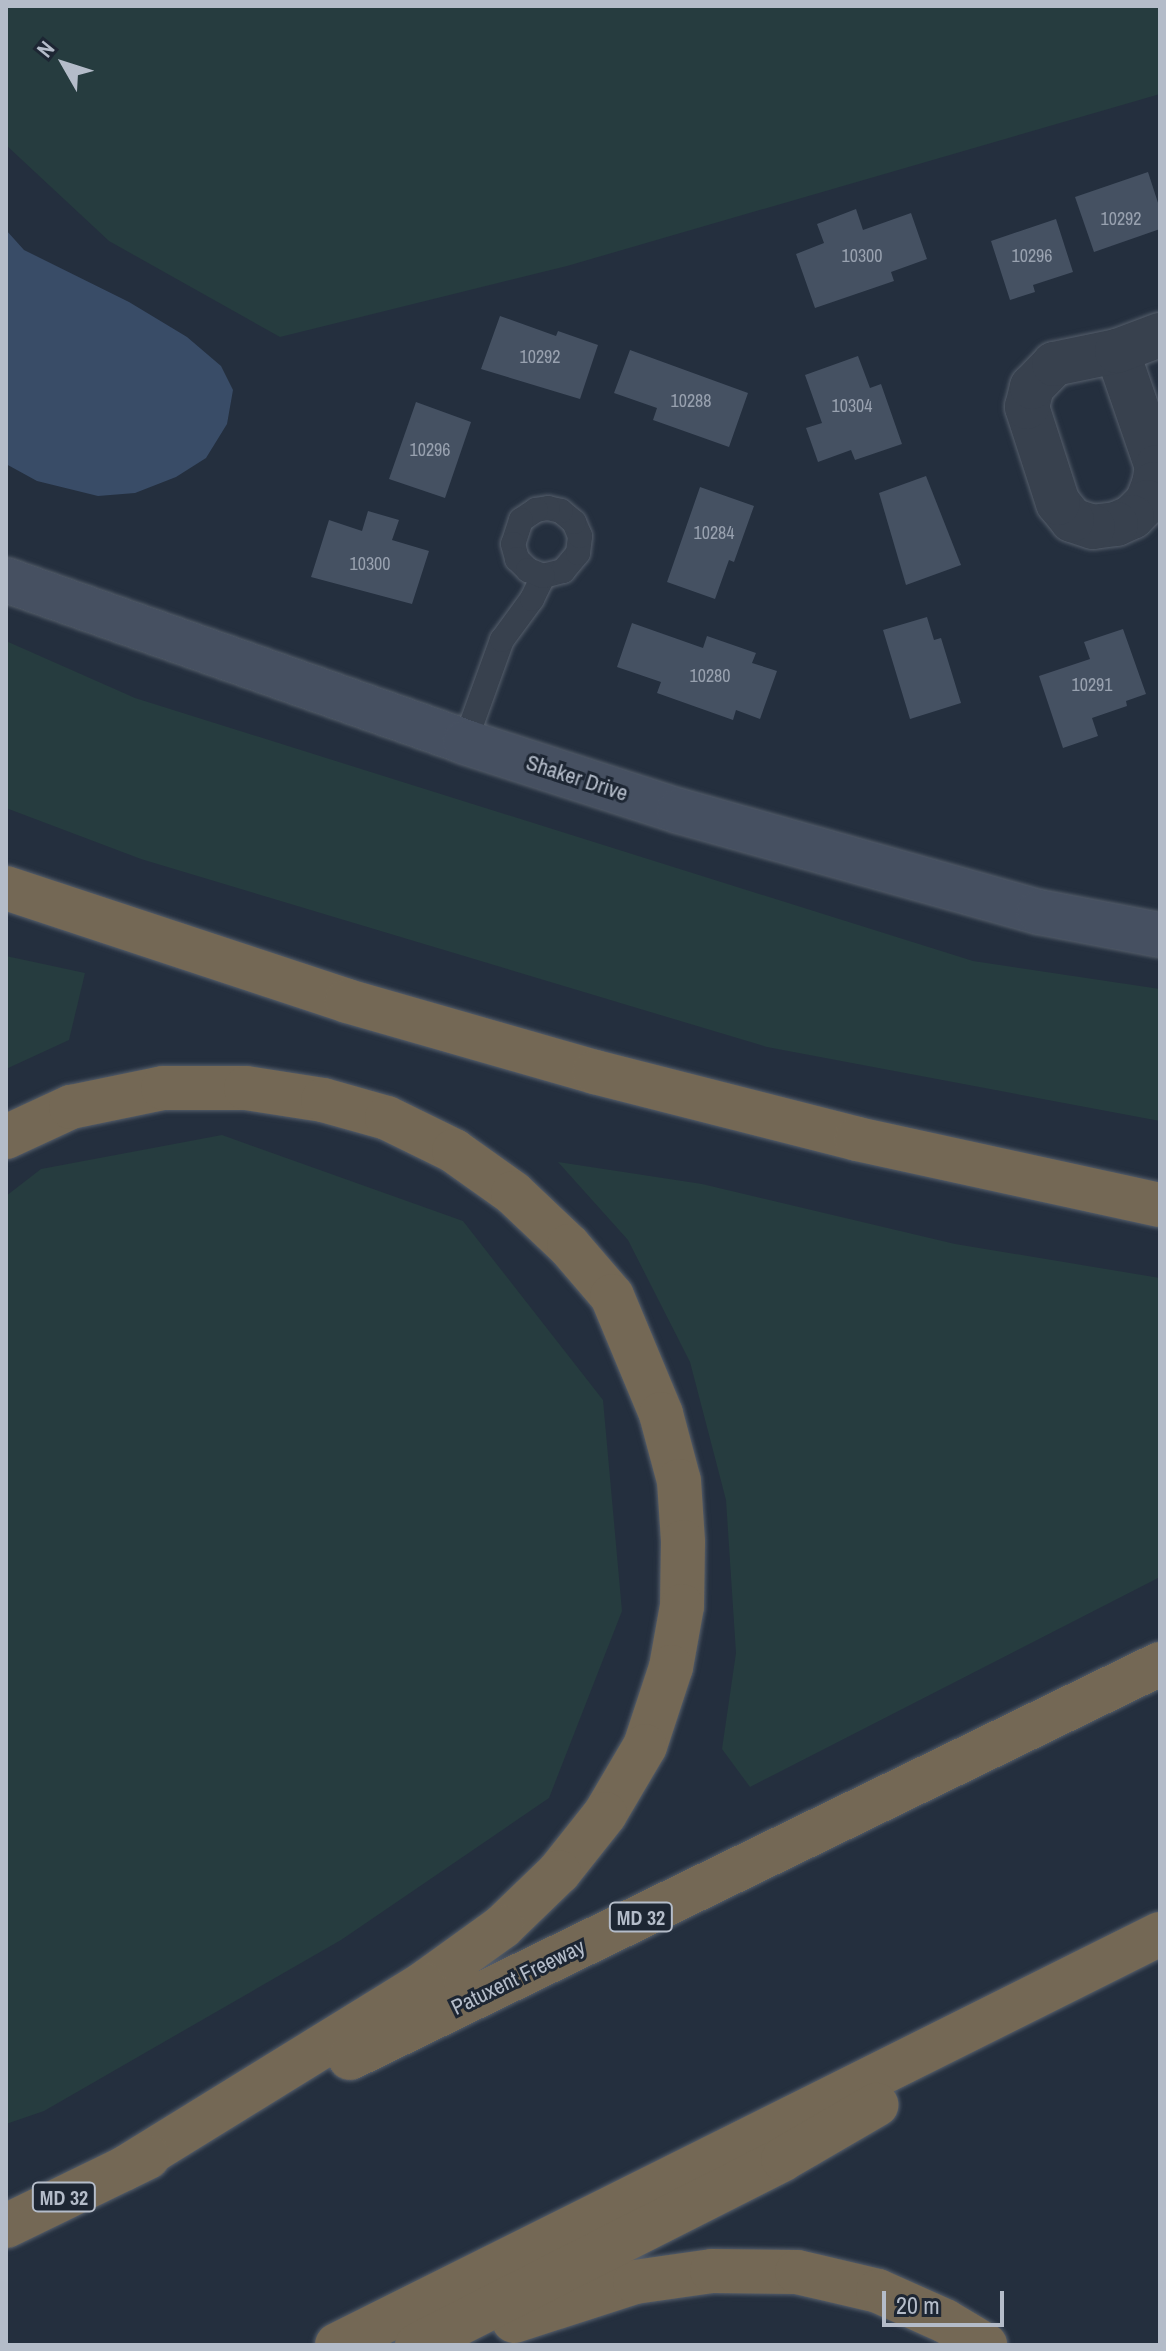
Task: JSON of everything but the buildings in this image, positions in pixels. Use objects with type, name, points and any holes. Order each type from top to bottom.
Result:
[{"type":"highway","points":[[6,888],[332,996],[595,1072],[872,1143],[1160,1205]]},
{"type":"highway","points":[[6,1137],[71,1107],[163,1088],[246,1088],[323,1100],[387,1118],[454,1151],[513,1193],[569,1246],[612,1296],[661,1414],[679,1481],[683,1542],[682,1606],[671,1667],[645,1746],[605,1814],[559,1872],[502,1927],[423,1984],[123,2169]]},
{"type":"highway","name":"Patuxent Freeway","points":[[6,2226],[1160,1664]]},
{"type":"highway","points":[[337,2345],[1160,1934]]},
{"type":"highway","points":[[417,2345],[783,2159],[1160,1941]]},
{"type":"highway","points":[[448,2345],[635,2282],[712,2271],[797,2272],[878,2291],[945,2321],[985,2345]]},
{"type":"street","points":[[1117,351],[1160,335]]},
{"type":"street","name":"Shaker Drive","points":[[6,580],[465,742],[679,811],[881,871],[1039,912],[1160,935]]},
{"type":"lane","points":[[465,742],[502,640],[532,599],[543,576]]},
{"type":"green space","points":[[6,6],[1160,6],[1160,94],[567,266],[280,337],[109,241],[6,145]]},
{"type":"green space","points":[[6,641],[135,698],[973,961],[1160,989],[1160,1121],[767,1047],[141,859],[6,808]]},
{"type":"green space","points":[[6,956],[85,973],[69,1040],[6,1069]]},
{"type":"green space","points":[[222,1135],[463,1221],[603,1400],[622,1611],[549,1798],[341,1940],[44,2111],[6,2124],[6,1196],[41,1169]]},
{"type":"green space","points":[[558,1162],[702,1184],[955,1244],[1160,1278],[1160,1577],[750,1787],[722,1749],[736,1653],[726,1500],[690,1362],[628,1240]]},
{"type":"water","points":[[6,230],[24,250],[129,302],[187,337],[221,366],[233,390],[227,424],[206,458],[176,477],[135,493],[98,496],[37,481],[6,464]]}]
